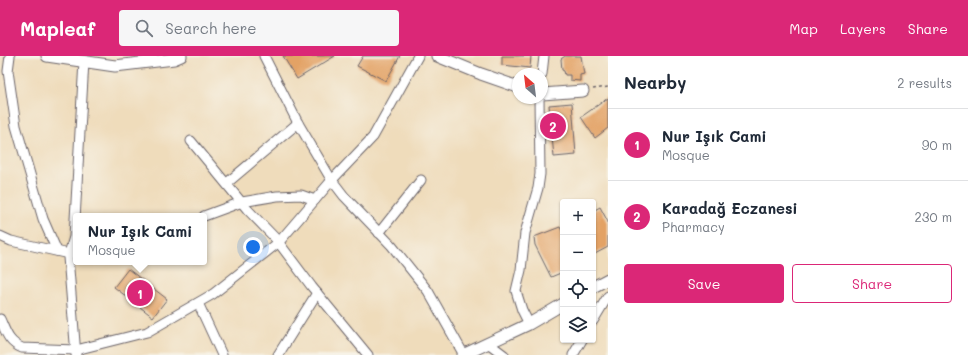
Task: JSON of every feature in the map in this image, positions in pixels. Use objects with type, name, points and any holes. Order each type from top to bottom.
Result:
[{"type":"street","points":[[10,56],[8,71],[4,75],[16,126],[43,219],[57,251]]},
{"type":"street","points":[[48,56],[78,59],[116,66],[174,59],[181,56]]},
{"type":"street","points":[[264,56],[298,123],[332,180],[344,196],[392,246],[428,291],[464,355],[529,324],[560,306]]},
{"type":"street","points":[[0,319],[10,341],[22,352],[76,353],[147,332],[213,294],[279,242],[332,180],[373,138],[418,56]]},
{"type":"street","points":[[437,56],[512,85]]},
{"type":"street","points":[[543,68],[544,56]]},
{"type":"street","points":[[75,213],[78,59]]},
{"type":"street","points":[[548,94],[583,91]]},
{"type":"street","points":[[529,324],[522,310],[516,291],[521,270],[525,233],[539,186],[539,104]]},
{"type":"street","points":[[227,183],[298,123]]},
{"type":"street","points":[[191,141],[242,202],[279,242],[317,293],[368,355]]},
{"type":"street","points":[[379,233],[420,180]]},
{"type":"street","points":[[207,215],[242,202],[277,196],[301,195],[315,200]]},
{"type":"street","points":[[0,236],[11,241],[72,253]]},
{"type":"street","points":[[72,253],[68,257],[76,353]]},
{"type":"street","points":[[596,285],[608,278]]},
{"type":"street","points":[[278,355],[317,293]]},
{"type":"street","points":[[596,316],[608,296]]},
{"type":"street","points":[[198,303],[222,355]]},
{"type":"street","points":[[488,343],[504,355]]},
{"type":"street","points":[[573,355],[580,343]]},
{"type":"path","points":[[583,91],[608,87]]},
{"type":"building","points":[[283,56],[335,56],[297,79]]},
{"type":"building","points":[[363,56],[400,56],[386,81],[357,66]]},
{"type":"building","points":[[502,56],[531,56],[530,68],[502,65]]},
{"type":"building","points":[[565,56],[581,56],[584,74],[580,75],[580,81],[570,80],[570,75],[565,75],[564,71],[562,70],[561,59]]},
{"type":"building","points":[[608,98],[608,128],[595,138],[581,117]]},
{"type":"building","points":[[572,103],[576,155],[554,157],[549,105]]},
{"type":"building","points":[[600,207],[608,222],[608,247],[596,253],[596,235],[596,209]]},
{"type":"building","points":[[560,227],[560,273],[551,277],[535,245],[534,237]]},
{"type":"building","points":[[128,269],[167,299],[153,317],[114,287]]},
{"type":"place","name":"Karadağ Eczanesi","points":[[553,126]]},
{"type":"place","name":"Nur Işık Cami","points":[[140,293]]}]
